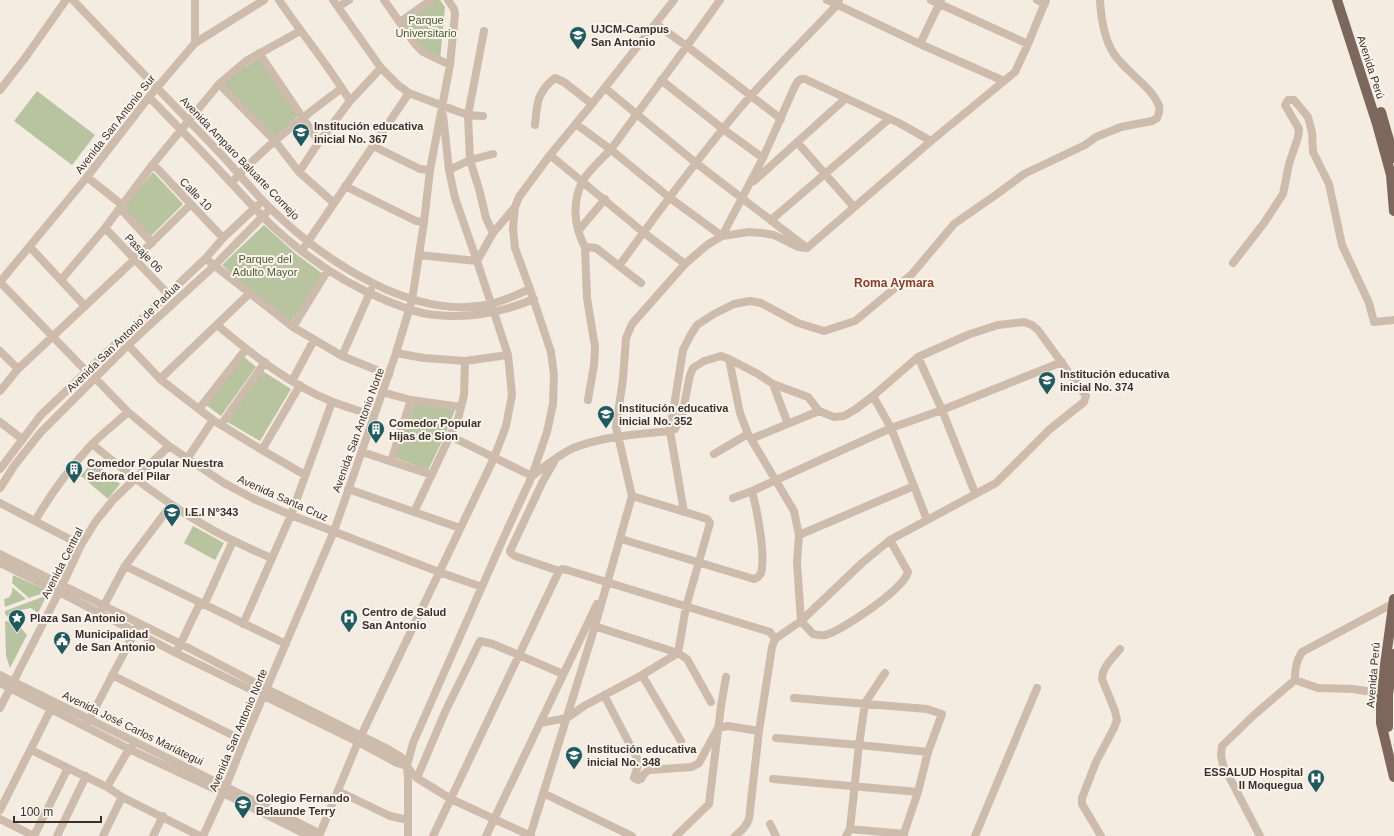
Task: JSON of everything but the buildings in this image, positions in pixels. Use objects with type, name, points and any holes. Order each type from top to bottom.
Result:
[{"type":"main road","name":"Avenida Perú","points":[[1337,0],[1394,158]]},
{"type":"main road","name":"Avenida Perú","points":[[1345,0],[1381,124],[1391,175],[1394,211]]},
{"type":"main road","name":"Avenida Perú","points":[[1394,599],[1381,723],[1394,777]]},
{"type":"main road","name":"Avenida Perú","points":[[1394,654],[1385,694],[1394,758]]},
{"type":"street","points":[[0,90],[25,58],[66,0]]},
{"type":"street","name":"Avenida Amparo Baluarte Cornejo","points":[[72,0],[271,208],[308,241],[333,260],[374,284],[412,300],[436,306],[462,308],[515,307],[534,299]]},
{"type":"street","points":[[194,43],[195,0]]},
{"type":"street","name":"Avenida San Antonio Sur","points":[[0,282],[87,177],[156,88],[194,43],[264,0]]},
{"type":"street","points":[[279,0],[350,101]]},
{"type":"street","points":[[333,0],[381,68],[398,86],[409,93],[468,115],[484,116]]},
{"type":"street","points":[[338,7],[349,0]]},
{"type":"street","points":[[384,0],[415,44],[424,52],[450,65]]},
{"type":"street","points":[[400,22],[431,0]]},
{"type":"street","name":"Avenida San Antonio Norte","points":[[203,836],[334,531],[389,375],[412,300],[430,170],[450,65],[455,14],[454,9],[448,0]]},
{"type":"street","points":[[477,260],[493,233],[515,207],[519,197],[550,155],[674,0]]},
{"type":"street","points":[[588,400],[594,365],[595,347],[587,298],[585,247],[575,212],[576,202],[582,181],[610,149],[661,80],[688,47],[720,0]]},
{"type":"street","points":[[827,0],[838,3],[920,44],[1004,81]]},
{"type":"street","points":[[931,0],[940,2],[1028,44]]},
{"type":"street","points":[[0,554],[102,610],[118,623],[135,632],[176,653],[265,693],[360,739],[397,763],[407,766],[417,778],[451,799],[530,836],[567,718],[592,625],[621,539],[632,496],[616,427],[623,380],[626,338],[632,324],[685,264],[707,245],[722,236],[749,232],[762,232],[774,235],[798,248],[807,248],[931,141],[1015,72],[1045,2],[1037,0]]},
{"type":"street","points":[[684,512],[670,431],[683,350],[697,325],[734,304],[750,300],[761,303],[798,323],[824,331],[855,321],[912,274],[954,224],[1024,174],[1085,145],[1096,137],[1121,127],[1152,121],[1158,118],[1159,107],[1157,102],[1142,83],[1130,74],[1113,54],[1106,36],[1100,0]]},
{"type":"street","points":[[920,44],[940,2]]},
{"type":"street","points":[[619,266],[643,232],[723,129],[752,95],[838,3]]},
{"type":"street","points":[[656,24],[752,95],[781,119]]},
{"type":"street","points":[[61,280],[219,84],[246,61],[300,31]]},
{"type":"street","points":[[484,31],[468,115],[470,160],[486,218],[493,233]]},
{"type":"street","points":[[259,53],[319,142]]},
{"type":"street","points":[[300,172],[319,142],[350,101],[381,68]]},
{"type":"street","points":[[535,125],[538,100],[546,85],[556,78],[564,82],[592,104]]},
{"type":"street","points":[[722,236],[763,158],[794,88],[800,79],[805,79],[846,98],[931,141]]},
{"type":"street","points":[[661,80],[723,129],[763,158]]},
{"type":"street","points":[[219,84],[275,141],[300,172],[334,203]]},
{"type":"street","points":[[231,183],[275,141],[303,117],[342,88]]},
{"type":"street","points":[[605,88],[696,163],[807,248]]},
{"type":"street","points":[[302,250],[409,93]]},
{"type":"street","name":"Avenida Amparo Baluarte Cornejo","points":[[149,97],[263,216],[302,250],[328,270],[369,294],[409,310],[435,315],[463,316],[493,308],[530,289]]},
{"type":"street","points":[[750,184],[846,98]]},
{"type":"street","points":[[1233,263],[1264,223],[1283,194],[1289,164],[1298,137],[1299,129],[1285,105],[1288,100],[1294,100],[1308,117],[1312,132],[1313,152],[1329,184],[1342,245],[1369,303],[1374,322],[1394,320]]},
{"type":"street","points":[[318,836],[360,739],[494,458],[506,426],[512,396],[508,355],[455,198],[449,170],[443,106]]},
{"type":"street","points":[[771,220],[889,119]]},
{"type":"street","points":[[576,124],[610,149],[670,198],[722,236]]},
{"type":"street","points":[[1381,124],[1394,133]]},
{"type":"street","points":[[797,142],[854,207]]},
{"type":"street","points":[[373,146],[420,168],[430,170]]},
{"type":"street","points":[[449,170],[470,160],[493,154]]},
{"type":"street","points":[[550,155],[643,232],[685,264]]},
{"type":"street","name":"Calle 10","points":[[153,164],[223,238]]},
{"type":"street","points":[[87,177],[121,206],[152,243]]},
{"type":"street","points":[[345,186],[416,221],[424,222]]},
{"type":"street","name":"Avenida San Antonio de Padua","points":[[0,469],[41,416],[206,258],[223,238],[263,200]]},
{"type":"street","points":[[579,230],[605,200]]},
{"type":"street","points":[[0,391],[18,369],[152,243],[190,204]]},
{"type":"street","points":[[408,836],[407,766],[413,743],[532,476],[547,432],[553,404],[554,375],[551,352],[534,299],[515,248],[515,207]]},
{"type":"street","name":"Avenida San Antonio de Padua","points":[[0,488],[14,466],[41,432],[128,344],[214,266],[271,208]]},
{"type":"street","name":"Pasaje 06","points":[[104,228],[168,294]]},
{"type":"street","points":[[30,247],[85,306]]},
{"type":"street","points":[[585,247],[596,248],[641,283]]},
{"type":"street","points":[[419,255],[477,260]]},
{"type":"street","points":[[206,258],[214,266],[293,327],[342,356],[389,375]]},
{"type":"street","points":[[293,327],[328,270]]},
{"type":"street","name":"Avenida Santa Cruz","points":[[0,282],[128,412],[169,446],[224,483],[254,499],[290,515],[482,587]]},
{"type":"street","points":[[342,356],[374,284]]},
{"type":"street","points":[[160,379],[250,293]]},
{"type":"street","points":[[532,476],[556,458],[575,448],[618,436],[670,431],[675,429],[682,415],[690,375],[693,368],[704,361],[720,356],[758,374],[773,384],[808,397],[819,412],[834,417],[844,416],[873,396],[918,357],[970,334],[998,325],[1024,322],[1032,325],[1038,330],[1086,396],[1084,402],[1050,429],[996,483],[890,540],[862,563],[801,621],[775,639],[772,647],[759,731],[749,820],[744,829],[735,836]]},
{"type":"street","points":[[218,325],[246,349],[300,386],[332,402],[374,416]]},
{"type":"street","points":[[292,381],[314,340]]},
{"type":"street","points":[[128,344],[160,379],[217,423],[305,475]]},
{"type":"street","points":[[199,409],[246,349]]},
{"type":"street","points":[[0,352],[18,369]]},
{"type":"street","points":[[396,353],[424,358],[465,361],[508,355]]},
{"type":"street","points":[[918,357],[942,410],[975,493]]},
{"type":"street","points":[[729,359],[740,413],[749,437],[794,511],[799,535],[797,562],[801,621],[813,634],[825,635],[860,617],[885,599],[905,579],[908,572],[890,540]]},
{"type":"street","points":[[414,512],[458,419],[464,395],[465,361]]},
{"type":"street","points":[[187,459],[265,362]]},
{"type":"street","points":[[733,498],[752,491],[891,428],[942,410],[1062,362]]},
{"type":"street","points":[[773,384],[788,424]]},
{"type":"street","points":[[262,450],[300,386]]},
{"type":"street","points":[[382,392],[411,400],[461,407]]},
{"type":"street","points":[[873,396],[891,428],[927,520]]},
{"type":"street","points":[[391,461],[411,400]]},
{"type":"street","points":[[243,624],[290,515],[332,402]]},
{"type":"street","points":[[35,521],[47,500],[62,479],[92,444],[128,412]]},
{"type":"street","points":[[714,454],[749,437],[819,412]]},
{"type":"street","points":[[0,422],[22,439]]},
{"type":"street","points":[[450,436],[532,476]]},
{"type":"street","points":[[92,444],[134,479],[171,505],[210,529],[271,558]]},
{"type":"street","name":"Avenida Central","points":[[0,708],[61,588],[81,545],[96,521],[114,499],[169,446]]},
{"type":"street","points":[[362,452],[432,475]]},
{"type":"street","points":[[556,458],[543,481],[510,551],[515,556],[559,571],[562,569],[567,570],[770,632],[775,639]]},
{"type":"street","points":[[799,535],[914,486]]},
{"type":"street","points":[[348,489],[460,528]]},
{"type":"street","points":[[621,539],[754,579],[761,573],[762,556],[758,514],[752,491]]},
{"type":"street","points":[[540,723],[567,718],[584,706],[642,675],[678,653],[686,607],[710,523],[707,519],[632,496]]},
{"type":"street","points":[[0,503],[81,545]]},
{"type":"street","points":[[102,610],[125,566],[171,505]]},
{"type":"street","points":[[176,653],[233,541]]},
{"type":"street","points":[[0,563],[61,588]]},
{"type":"street","points":[[125,566],[286,644]]},
{"type":"street","points":[[433,836],[559,571]]},
{"type":"street","points":[[1260,836],[1223,765],[1221,755],[1222,746],[1254,715],[1295,680],[1295,668],[1298,658],[1302,652],[1394,603]]},
{"type":"street","points":[[102,610],[122,615],[181,644],[265,693]]},
{"type":"street","points":[[118,623],[122,615]]},
{"type":"street","points":[[88,723],[140,624]]},
{"type":"street","points":[[592,625],[678,653],[687,659],[711,702]]},
{"type":"street","points":[[486,836],[563,674],[592,625]]},
{"type":"street","points":[[417,778],[445,712],[480,641],[493,644],[519,654],[563,674]]},
{"type":"street","points":[[1101,836],[1082,804],[1082,798],[1096,762],[1117,720],[1116,711],[1102,679],[1102,675],[1120,649]]},
{"type":"street","points":[[794,698],[865,703],[927,709],[942,714],[928,752],[918,792],[903,835],[848,833],[865,703],[885,673]]},
{"type":"street","name":"Avenida José Carlos Mariátegui","points":[[0,675],[12,685],[51,710],[88,723],[136,743],[309,836]]},
{"type":"street","points":[[112,675],[244,741]]},
{"type":"street","points":[[642,675],[681,741]]},
{"type":"street","points":[[676,836],[710,804],[718,728],[726,677]]},
{"type":"street","points":[[1295,680],[1318,688],[1353,689],[1385,694]]},
{"type":"street","name":"Avenida José Carlos Mariátegui","points":[[0,683],[12,685],[88,723],[129,749],[315,831],[318,836]]},
{"type":"street","points":[[975,836],[1037,688]]},
{"type":"street","points":[[604,695],[638,762],[634,778],[638,780],[641,779],[649,770],[692,767],[699,762],[718,728],[728,726],[759,731]]},
{"type":"street","points":[[0,810],[51,710]]},
{"type":"street","points":[[776,738],[928,752]]},
{"type":"street","points":[[107,787],[129,749],[136,743]]},
{"type":"street","points":[[31,750],[86,776],[122,797],[163,816],[200,836]]},
{"type":"street","points":[[0,820],[34,836],[68,768]]},
{"type":"street","points":[[58,836],[86,776]]},
{"type":"street","points":[[773,779],[918,792]]},
{"type":"street","points":[[338,791],[390,816],[408,820]]},
{"type":"street","points":[[543,793],[632,836]]},
{"type":"street","points":[[103,836],[122,797]]},
{"type":"street","points":[[153,836],[163,816]]},
{"type":"street","points":[[770,824],[776,836]]},
{"type":"green space","name":"Parque Universitario","points":[[435,0],[440,0],[445,7],[440,60],[425,52],[403,22]]},
{"type":"green space","points":[[260,57],[298,116],[273,138],[221,86]]},
{"type":"green space","points":[[37,91],[95,135],[72,165],[14,121]]},
{"type":"green space","points":[[153,172],[183,204],[149,238],[122,209]]},
{"type":"green space","name":"Parque del Adulto Mayor","points":[[264,225],[296,254],[323,274],[291,322],[252,293],[222,265]]},
{"type":"green space","points":[[243,356],[256,367],[221,416],[206,405]]},
{"type":"green space","points":[[261,370],[291,389],[260,441],[224,420]]},
{"type":"green space","points":[[414,404],[455,410],[446,433],[428,470],[395,458]]},
{"type":"green space","points":[[93,461],[120,484],[108,499],[81,476]]},
{"type":"green space","points":[[193,526],[224,543],[215,560],[184,543]]},
{"type":"green space","points":[[13,575],[46,590],[46,592],[29,598],[12,583]]},
{"type":"green space","points":[[12,587],[26,599],[5,607],[4,599],[11,595]]},
{"type":"green space","points":[[45,596],[46,597],[38,613],[31,608],[21,610],[8,617],[5,614],[5,611]]},
{"type":"green space","points":[[14,620],[27,635],[10,668],[6,656],[5,621],[10,622]]},
{"type":"place","name":"UJCM-Campus San Antonio","points":[[578,50]]},
{"type":"place","name":"Institución educativa inicial No. 367","points":[[301,147]]},
{"type":"place","name":"Institución educativa inicial No. 374","points":[[1047,395]]},
{"type":"place","name":"Institución educativa inicial No. 352","points":[[606,429]]},
{"type":"place","name":"Comedor Popular Hijas de Sion","points":[[376,444]]},
{"type":"place","name":"Comedor Popular Nuestra Señora del Pilar","points":[[74,484]]},
{"type":"place","name":"I.E.I N°343","points":[[172,527]]},
{"type":"place","name":"Plaza San Antonio","points":[[17,633]]},
{"type":"place","name":"Centro de Salud San Antonio","points":[[349,633]]},
{"type":"place","name":"Municipalidad de San Antonio","points":[[62,655]]},
{"type":"place","name":"Institución educativa inicial No. 348","points":[[574,770]]},
{"type":"place","name":"ESSALUD Hospital II Moquegua","points":[[1316,793]]},
{"type":"place","name":"Colegio Fernando Belaunde Terry","points":[[243,819]]},
{"type":"district","name":"Roma Aymara","points":[[894,283]]}]
